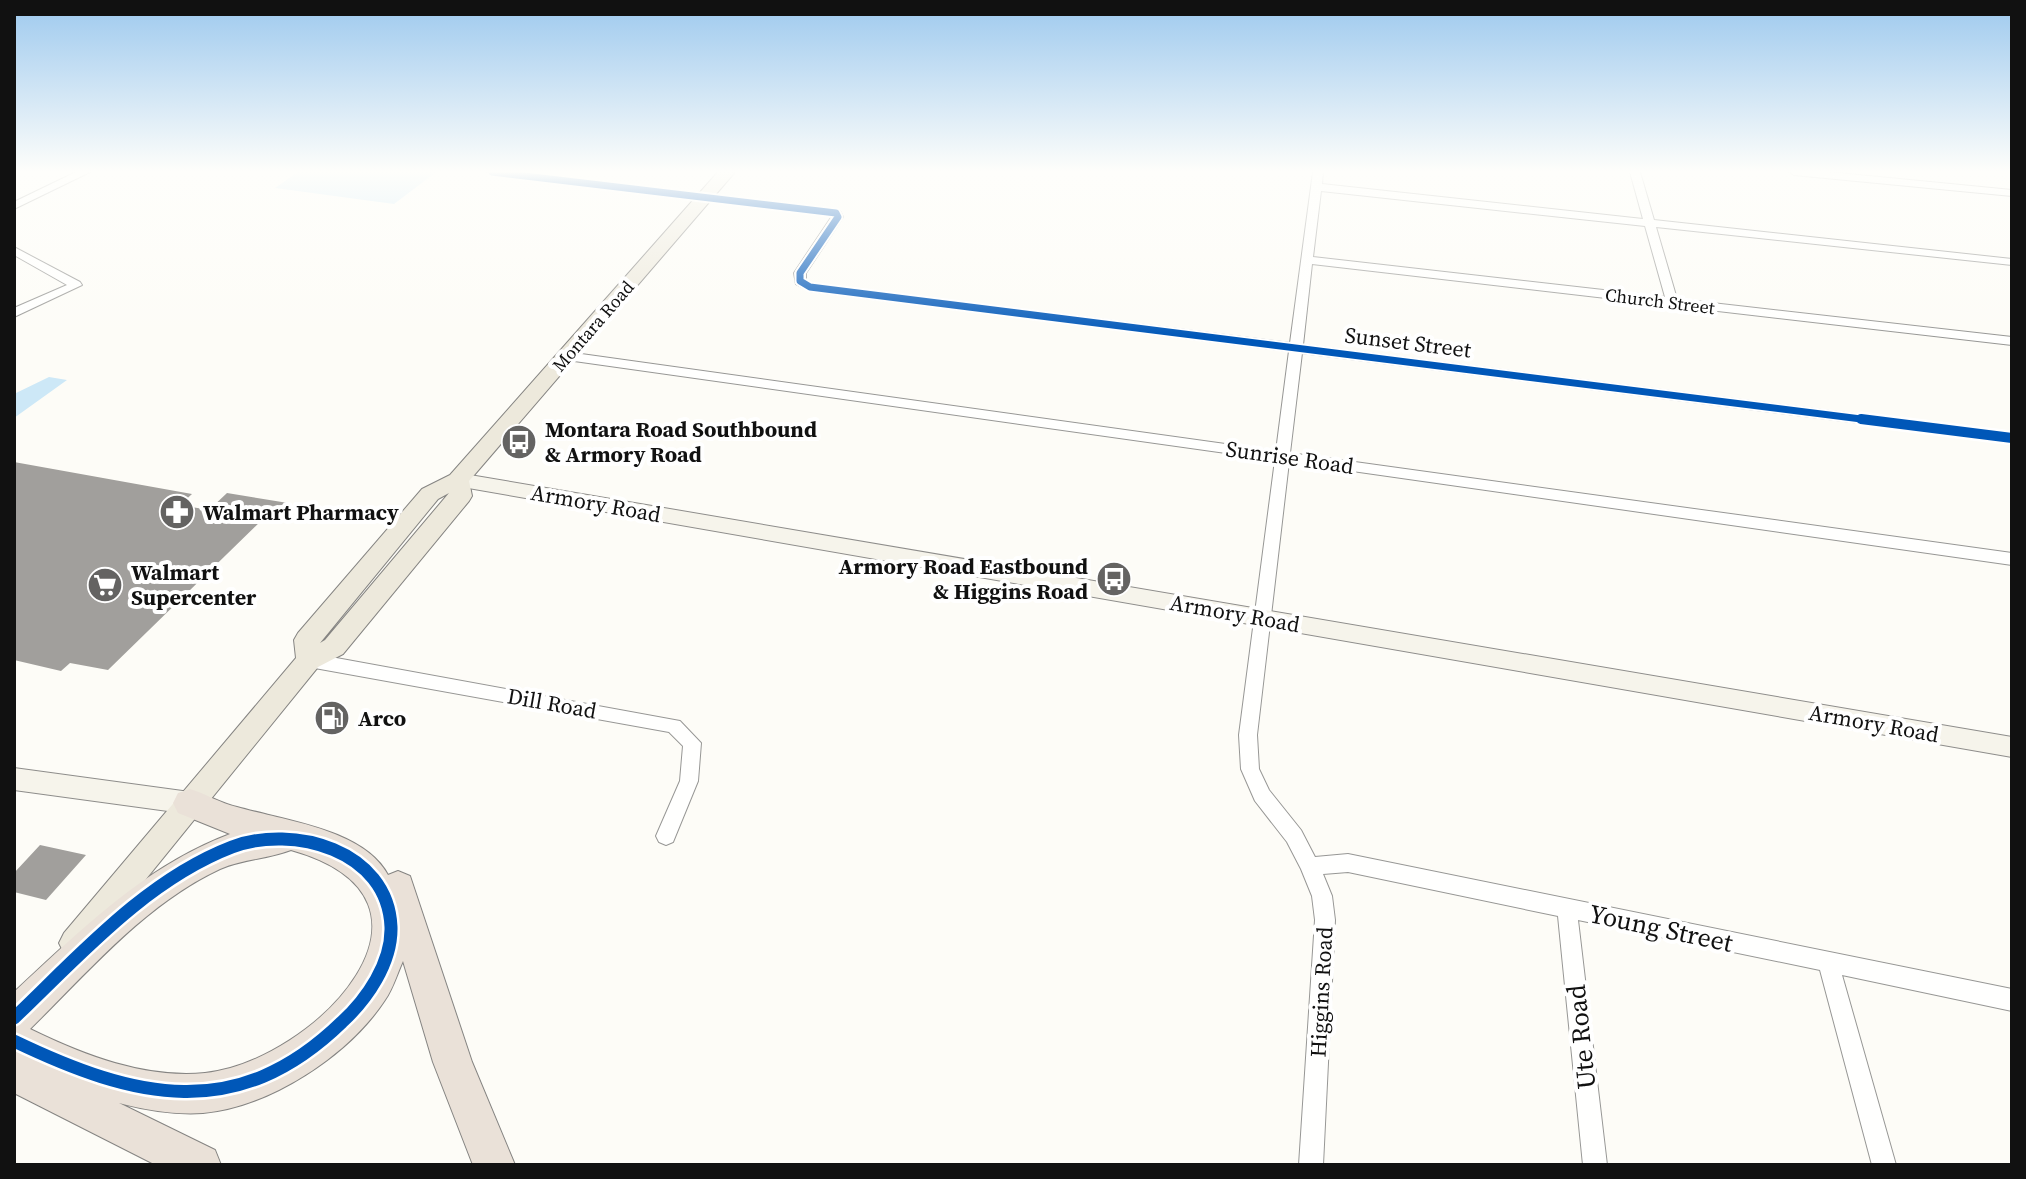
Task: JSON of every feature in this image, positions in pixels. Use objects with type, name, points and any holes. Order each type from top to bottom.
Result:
[{"type":"highway","points":[[190,803],[217,802],[323,829],[353,840],[378,858],[396,883],[450,1063],[471,1119],[494,1165]]},
{"type":"highway","points":[[16,1039],[116,1081],[169,1093],[207,1093],[267,1076],[307,1054],[342,1024],[368,994],[386,961],[391,928],[386,904],[373,880],[353,861],[327,847],[209,815],[190,803]]},
{"type":"highway","points":[[16,1039],[121,919],[186,870],[250,842],[302,838]]},
{"type":"highway","points":[[16,1039],[200,1165]]},
{"type":"main road","name":"Montara Road","points":[[16,1039],[190,803],[309,660],[307,640],[430,494],[458,480],[679,227]]},
{"type":"main road","name":"Armory Road","points":[[458,480],[2012,747]]},
{"type":"main road","points":[[14,779],[190,803]]},
{"type":"street","name":"Sunset Street","points":[[831,227],[800,273],[800,281],[810,287],[2012,438]]},
{"type":"street","name":"Higgins Road","points":[[1311,1165],[1325,920],[1322,896],[1294,836],[1262,795],[1250,769],[1248,735],[1299,348],[1312,227]]},
{"type":"street","points":[[1651,227],[1672,302]]},
{"type":"street","points":[[1687,227],[2012,262]]},
{"type":"street","points":[[14,250],[76,285],[14,313]]},
{"type":"street","name":"Church Street","points":[[1308,260],[2012,341]]},
{"type":"street","name":"Sunrise Road","points":[[567,356],[2012,559]]},
{"type":"street","name":"Dill Road","points":[[309,660],[674,726],[692,743],[689,781],[666,836]]},
{"type":"street","name":"Young Street","points":[[1310,866],[1348,863],[2012,1000]]},
{"type":"street","name":"Ute Road","points":[[1567,909],[1595,1165]]},
{"type":"street","points":[[1828,962],[1884,1165]]},
{"type":"water","points":[[49,377],[67,380],[14,418],[14,394]]},
{"type":"building","name":"Walmart Supercenter","points":[[14,462],[192,494],[180,505],[209,510],[227,493],[288,503],[270,522],[262,520],[108,670],[70,663],[61,671],[14,660]]},
{"type":"building","points":[[40,845],[86,855],[46,900],[14,892],[14,873]]},
{"type":"cycle path","points":[[831,227],[800,273],[800,281],[810,287],[2012,438]]},
{"type":"cycle path","points":[[14,1018],[137,905],[191,868],[240,844],[294,837],[335,850],[350,859],[374,882],[389,911],[391,928],[388,952],[366,995],[314,1050],[275,1074],[233,1087],[190,1092],[147,1089],[102,1078],[14,1041]]},
{"type":"place","name":"Montara Road Southbound & Armory Road","points":[[519,442]]},
{"type":"place","name":"Walmart Pharmacy","points":[[177,512]]},
{"type":"place","name":"Armory Road Eastbound & Higgins Road","points":[[1114,579]]},
{"type":"place","name":"Walmart Supercenter","points":[[105,585]]},
{"type":"place","name":"Arco","points":[[332,718]]}]
